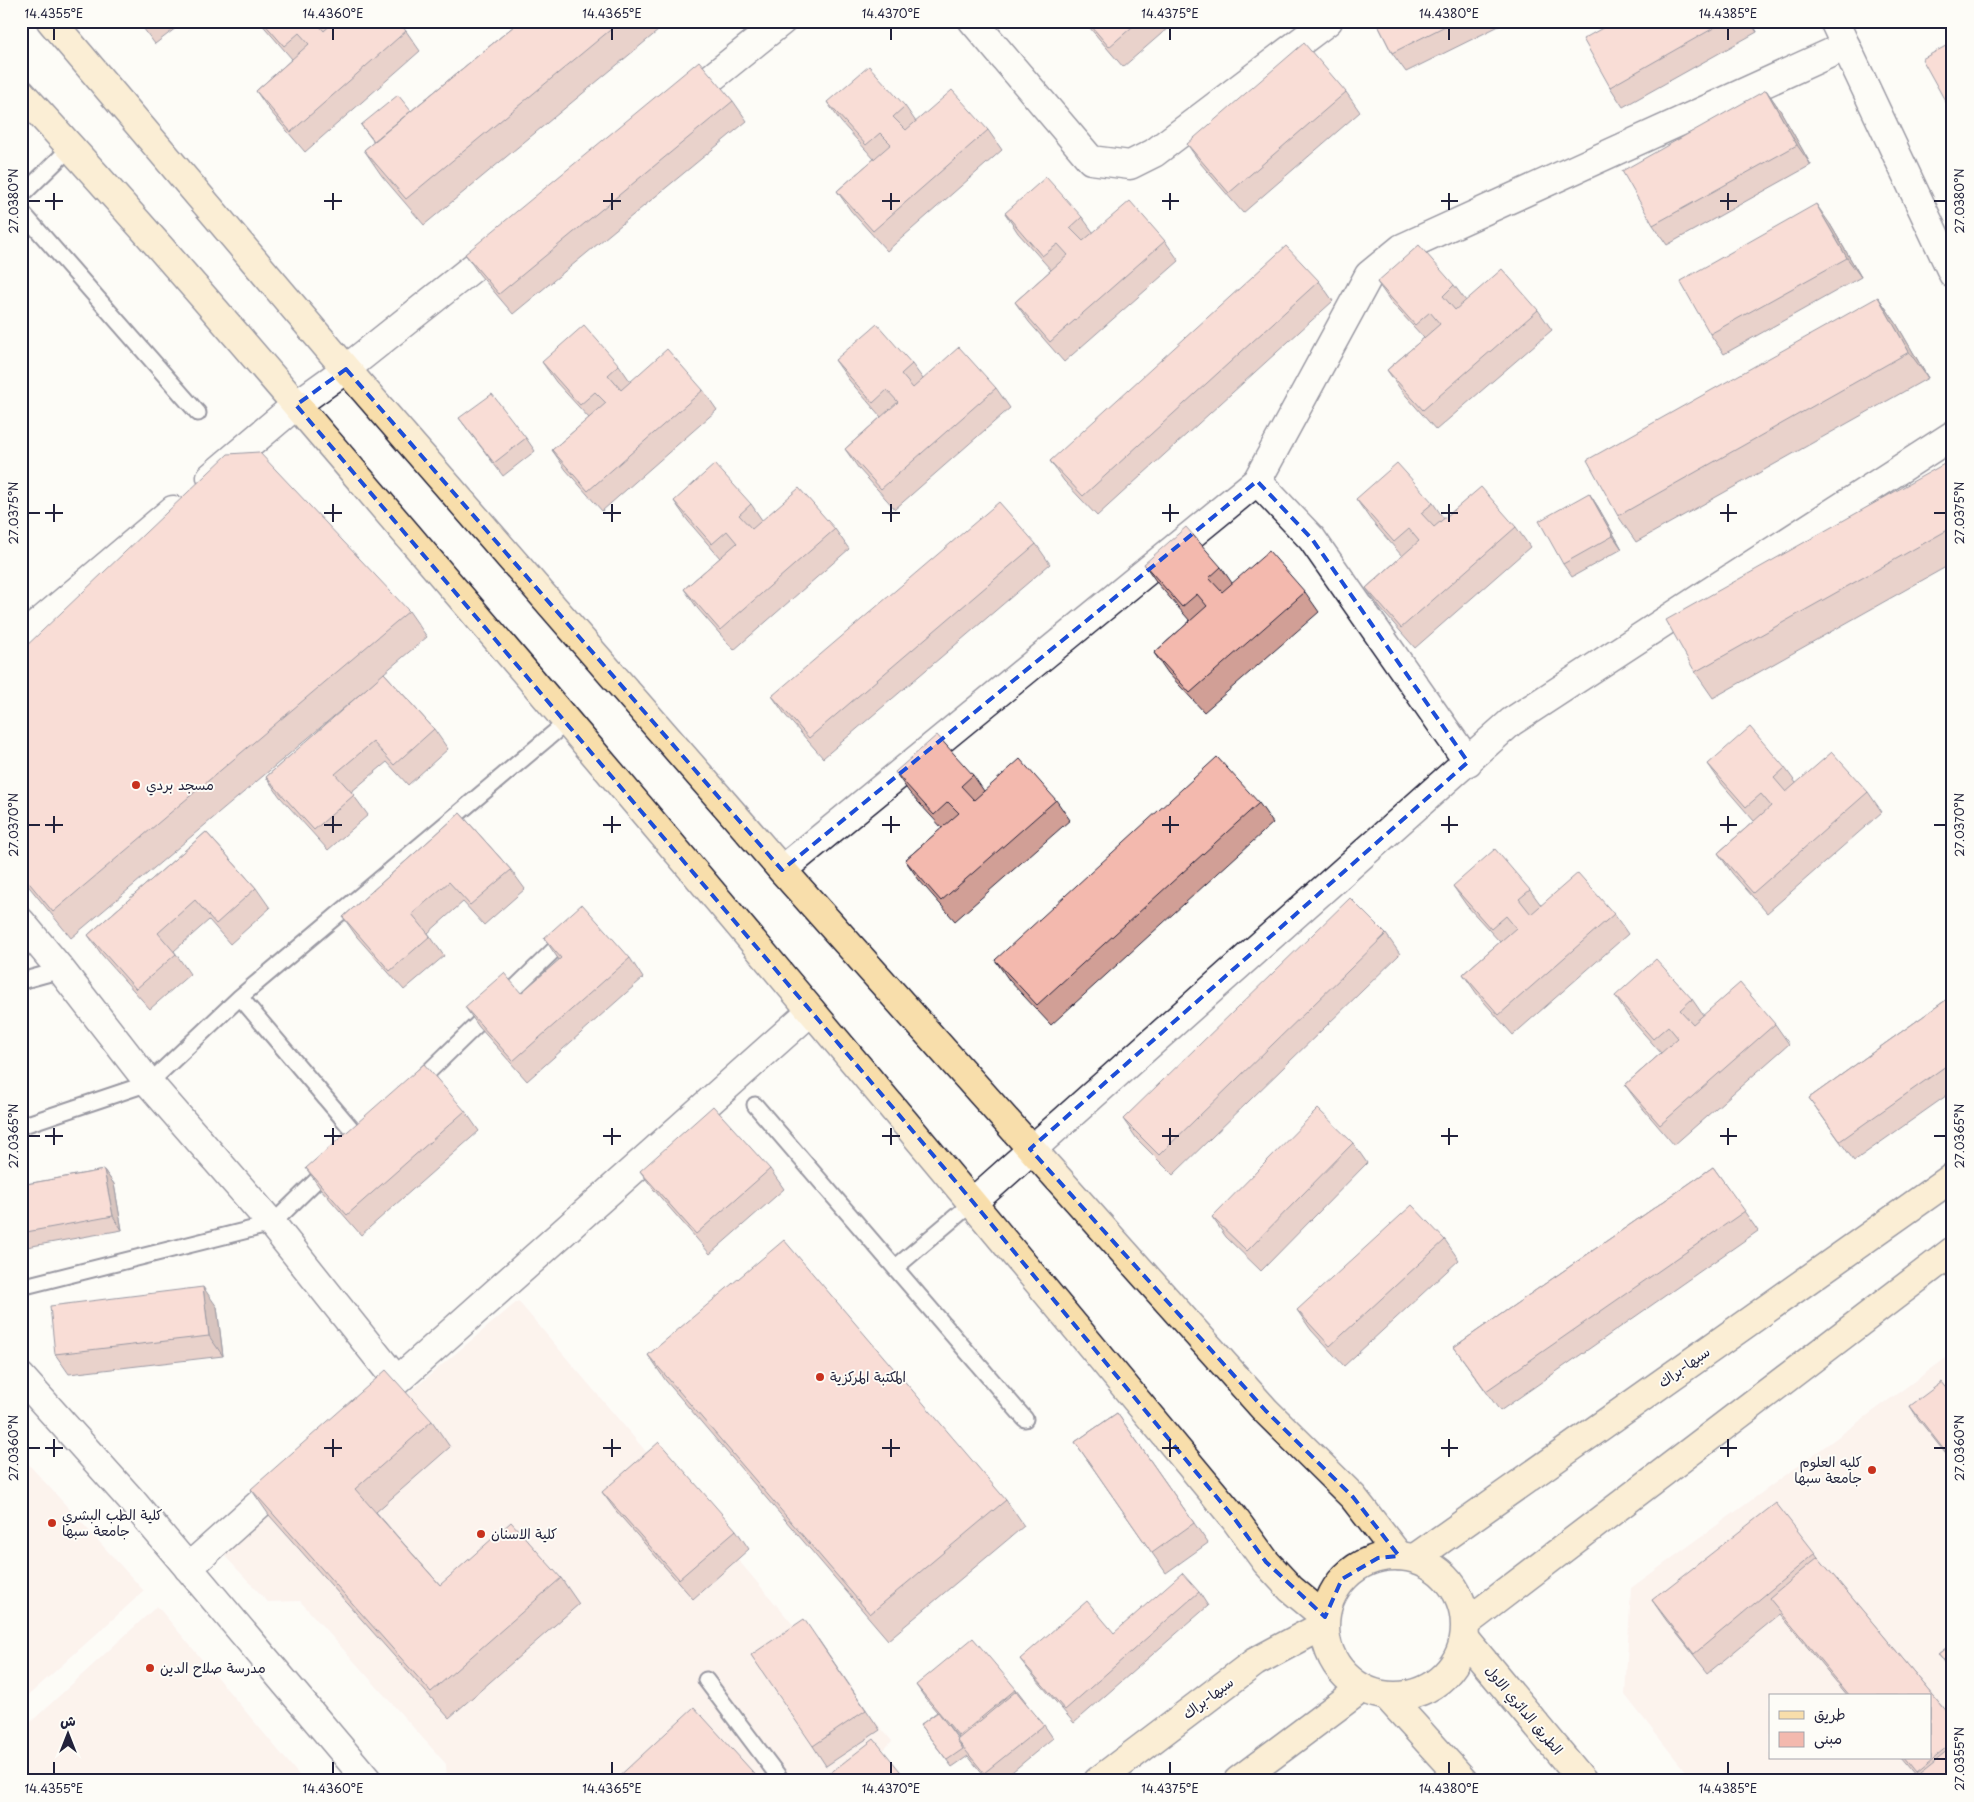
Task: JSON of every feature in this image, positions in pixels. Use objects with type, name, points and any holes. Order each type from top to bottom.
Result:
[{"type":"main road","points":[[51,21],[346,369],[782,870],[1266,1411],[1353,1497],[1407,1557]]},
{"type":"main road","points":[[21,93],[71,147],[296,405],[568,721],[973,1202],[1234,1518],[1266,1562],[1325,1621]]},
{"type":"main road","name":"سبها-براك","points":[[1407,1557],[1953,1176]]},
{"type":"main road","points":[[1466,1631],[1953,1251]]},
{"type":"main road","points":[[1238,1781],[1375,1692],[1409,1695],[1428,1688],[1445,1675],[1458,1658],[1466,1631],[1463,1606],[1456,1590],[1445,1576],[1431,1565],[1407,1557],[1378,1558],[1359,1566],[1342,1579],[1331,1596],[1325,1621],[1327,1644],[1334,1662],[1347,1677],[1375,1692],[1464,1781]]},
{"type":"main road","name":"سبها-براك","points":[[1098,1781],[1255,1662],[1325,1621]]},
{"type":"main road","name":"الطريق الدائري الاول","points":[[1466,1631],[1582,1781]]},
{"type":"street","points":[[666,114],[782,21]]},
{"type":"street","points":[[973,21],[1091,160],[1130,165],[1154,154],[1328,21]]},
{"type":"street","points":[[1834,21],[1953,274]]},
{"type":"street","points":[[782,870],[1257,481],[1369,275],[1402,248],[1846,46]]},
{"type":"street","points":[[21,638],[296,405],[346,369],[525,226]]},
{"type":"street","points":[[973,1202],[1030,1149],[1511,722],[1953,435]]},
{"type":"street","points":[[1257,481],[1312,539],[1468,762]]},
{"type":"street","points":[[21,922],[149,1083],[272,1224],[397,1381]]},
{"type":"street","points":[[354,1419],[811,1011]]},
{"type":"street","points":[[21,1377],[132,1502],[368,1781]]},
{"type":"street","points":[[188,1568],[303,1464]]},
{"type":"lane","points":[[21,196],[71,147]]},
{"type":"lane","points":[[21,211],[198,413]]},
{"type":"lane","points":[[21,1126],[149,1083],[240,997],[568,721]]},
{"type":"lane","points":[[403,1097],[559,945]]},
{"type":"lane","points":[[21,981],[61,970]]},
{"type":"lane","points":[[21,1287],[272,1224],[364,1135],[240,997]]},
{"type":"lane","points":[[754,1105],[1025,1419]]},
{"type":"lane","points":[[895,1268],[973,1202]]},
{"type":"lane","points":[[706,1680],[782,1781]]},
{"type":"highlighted area","points":[[346,369],[782,870],[1257,481],[1312,539],[1468,762],[1030,1149],[1266,1411],[1353,1497],[1399,1556],[1378,1558],[1342,1579],[1325,1617],[1266,1562],[1234,1518],[973,1202],[296,405]]},
{"type":"shaded area","name":"كلية الاسنان","points":[[518,1301],[892,1741],[855,1781],[447,1781],[446,1764],[300,1601],[268,1602],[222,1553],[269,1515],[405,1396]]},
{"type":"shaded area","name":"كليه العلوم جامعة سبها","points":[[1953,1353],[1953,1781],[1693,1781],[1625,1695],[1631,1588]]},
{"type":"shaded area","name":"كلية الطب البشري جامعة سبها","points":[[21,1456],[144,1591],[21,1702]]},
{"type":"shaded area","name":"مدرسة صلاح الدين","points":[[157,1606],[304,1781],[21,1781],[21,1731]]},
{"type":"building","points":[[262,21],[315,21],[324,31],[335,21],[398,21],[406,31],[291,132],[256,91],[309,44],[299,33],[284,46]]},
{"type":"building","points":[[520,21],[621,21],[406,199],[364,150]]},
{"type":"building","points":[[1087,21],[1139,21],[1109,47]]},
{"type":"building","points":[[1376,21],[1455,21],[1392,53]]},
{"type":"building","points":[[1615,21],[1726,21],[1610,87],[1583,39]]},
{"type":"building","points":[[1953,42],[1953,103],[1948,106],[1922,59]]},
{"type":"building","points":[[1304,43],[1346,92],[1229,193],[1187,144]]},
{"type":"building","points":[[699,61],[733,101],[499,294],[465,254]]},
{"type":"building","points":[[869,66],[905,106],[893,117],[906,130],[952,90],[988,130],[873,231],[837,191],[891,144],[880,133],[866,145],[827,102]]},
{"type":"building","points":[[1766,90],[1797,145],[1653,225],[1622,171]]},
{"type":"building","points":[[398,95],[411,111],[374,141],[361,125]]},
{"type":"building","points":[[1046,177],[1082,217],[1070,228],[1083,241],[1130,201],[1165,241],[1050,342],[1015,302],[1068,255],[1058,244],[1042,256],[1005,213]]},
{"type":"building","points":[[1816,204],[1847,258],[1710,334],[1680,281]]},
{"type":"building","points":[[1419,245],[1454,285],[1443,296],[1455,310],[1502,269],[1538,310],[1423,410],[1387,370],[1440,324],[1430,312],[1415,325],[1377,282]]},
{"type":"building","points":[[1286,246],[1319,281],[1083,496],[1050,461]]},
{"type":"building","points":[[1878,297],[1909,352],[1618,516],[1587,460]]},
{"type":"building","points":[[877,324],[912,364],[901,374],[913,388],[959,347],[996,388],[881,489],[845,449],[898,402],[887,390],[873,403],[835,360]]},
{"type":"building","points":[[584,325],[619,365],[608,375],[621,390],[667,349],[703,390],[588,491],[552,450],[606,403],[595,392],[580,405],[542,362]]},
{"type":"building","points":[[492,394],[526,438],[494,463],[459,418]]},
{"type":"building","name":"مسجد بردي","points":[[259,452],[409,611],[53,912],[21,873],[21,651],[228,454]]},
{"type":"building","points":[[1953,459],[1953,527],[1695,672],[1666,620]]},
{"type":"building","points":[[1397,463],[1433,503],[1421,513],[1434,527],[1481,487],[1516,527],[1401,628],[1366,588],[1419,541],[1409,529],[1394,542],[1356,499]]},
{"type":"building","points":[[715,464],[751,504],[739,515],[752,529],[799,488],[835,529],[720,630],[684,589],[737,543],[727,531],[712,544],[674,501]]},
{"type":"building","points":[[1589,493],[1613,536],[1563,564],[1539,521]]},
{"type":"building","points":[[999,502],[1036,544],[809,738],[772,696]]},
{"type":"building","points":[[1186,527],[1221,567],[1209,578],[1222,592],[1269,551],[1305,592],[1190,693],[1154,653],[1207,606],[1197,594],[1182,607],[1144,564]]},
{"type":"building","points":[[384,673],[434,729],[394,765],[373,742],[335,774],[354,795],[314,830],[266,777]]},
{"type":"building","points":[[1750,727],[1785,768],[1774,778],[1786,792],[1832,752],[1868,792],[1753,893],[1718,853],[1771,806],[1761,794],[1746,807],[1708,764]]},
{"type":"building","points":[[937,735],[973,775],[961,786],[974,800],[1020,759],[1056,800],[941,901],[905,860],[959,813],[948,802],[934,815],[895,772]]},
{"type":"building","points":[[1217,757],[1259,803],[1037,1005],[995,960]]},
{"type":"building","points":[[460,813],[511,870],[470,905],[449,882],[412,914],[430,936],[390,971],[343,917]]},
{"type":"building","points":[[206,832],[256,888],[216,924],[195,900],[158,933],[176,954],[136,989],[88,935]]},
{"type":"building","points":[[1495,849],[1530,890],[1519,899],[1531,914],[1578,873],[1614,914],[1499,1015],[1463,974],[1516,928],[1506,916],[1491,929],[1453,886]]},
{"type":"building","points":[[1350,898],[1386,934],[1159,1155],[1123,1119]]},
{"type":"building","points":[[582,904],[630,958],[513,1061],[465,1007],[504,973],[521,993],[561,958],[544,938]]},
{"type":"building","points":[[1656,959],[1692,999],[1680,1010],[1693,1024],[1740,983],[1775,1024],[1660,1125],[1625,1085],[1678,1038],[1668,1026],[1653,1039],[1615,996]]},
{"type":"building","points":[[1953,995],[1953,1061],[1840,1141],[1809,1098]]},
{"type":"building","points":[[424,1064],[465,1111],[347,1215],[306,1168]]},
{"type":"building","points":[[713,1106],[770,1169],[696,1234],[640,1171]]},
{"type":"building","points":[[1318,1109],[1353,1143],[1247,1251],[1212,1217]]},
{"type":"building","points":[[1713,1167],[1745,1211],[1486,1391],[1454,1347]]},
{"type":"building","points":[[104,1170],[113,1216],[21,1233],[21,1185]]},
{"type":"building","points":[[1412,1205],[1445,1240],[1330,1346],[1297,1310]]},
{"type":"building","points":[[784,1240],[1006,1500],[870,1614],[648,1355]]},
{"type":"building","points":[[203,1287],[209,1336],[55,1354],[50,1306]]},
{"type":"building","points":[[386,1370],[432,1421],[355,1489],[440,1585],[511,1522],[561,1578],[431,1692],[251,1489]]},
{"type":"building","points":[[1942,1382],[1953,1396],[1953,1458],[1951,1459],[1910,1406]]},
{"type":"building","points":[[1117,1413],[1194,1523],[1152,1553],[1075,1442]]},
{"type":"building","points":[[659,1442],[736,1530],[679,1579],[602,1492]]},
{"type":"building","points":[[1776,1503],[1815,1553],[1694,1654],[1652,1600]]},
{"type":"building","points":[[1818,1557],[1953,1719],[1953,1742],[1932,1759],[1932,1694],[1848,1694],[1769,1598]]},
{"type":"building","points":[[1182,1573],[1199,1592],[1065,1710],[1020,1659],[1087,1601],[1114,1633]]},
{"type":"building","points":[[804,1619],[866,1710],[813,1746],[751,1655]]},
{"type":"building","points":[[973,1638],[1016,1689],[959,1736],[916,1685]]},
{"type":"building","points":[[1953,1643],[1953,1672],[1938,1654]]},
{"type":"building","points":[[1016,1691],[1044,1725],[984,1773],[957,1740]]},
{"type":"building","points":[[694,1707],[761,1781],[614,1781]]},
{"type":"building","points":[[938,1712],[963,1749],[947,1760],[920,1725]]},
{"type":"building","points":[[874,1739],[908,1781],[828,1781],[825,1777]]},
{"type":"building","points":[[1953,1746],[1953,1781],[1909,1781]]},
{"type":"building","points":[[1905,1760],[1931,1760],[1915,1773]]},
{"type":"place","name":"مسجد بردي","points":[[136,785]]},
{"type":"place","name":"المكتبة المركزية","points":[[820,1377]]},
{"type":"place","name":"كليه العلوم جامعة سبها","points":[[1872,1470]]},
{"type":"place","name":"كلية الطب البشري جامعة سبها","points":[[52,1523]]},
{"type":"place","name":"كلية الاسنان","points":[[481,1534]]},
{"type":"place","name":"مدرسة صلاح الدين","points":[[150,1668]]}]
